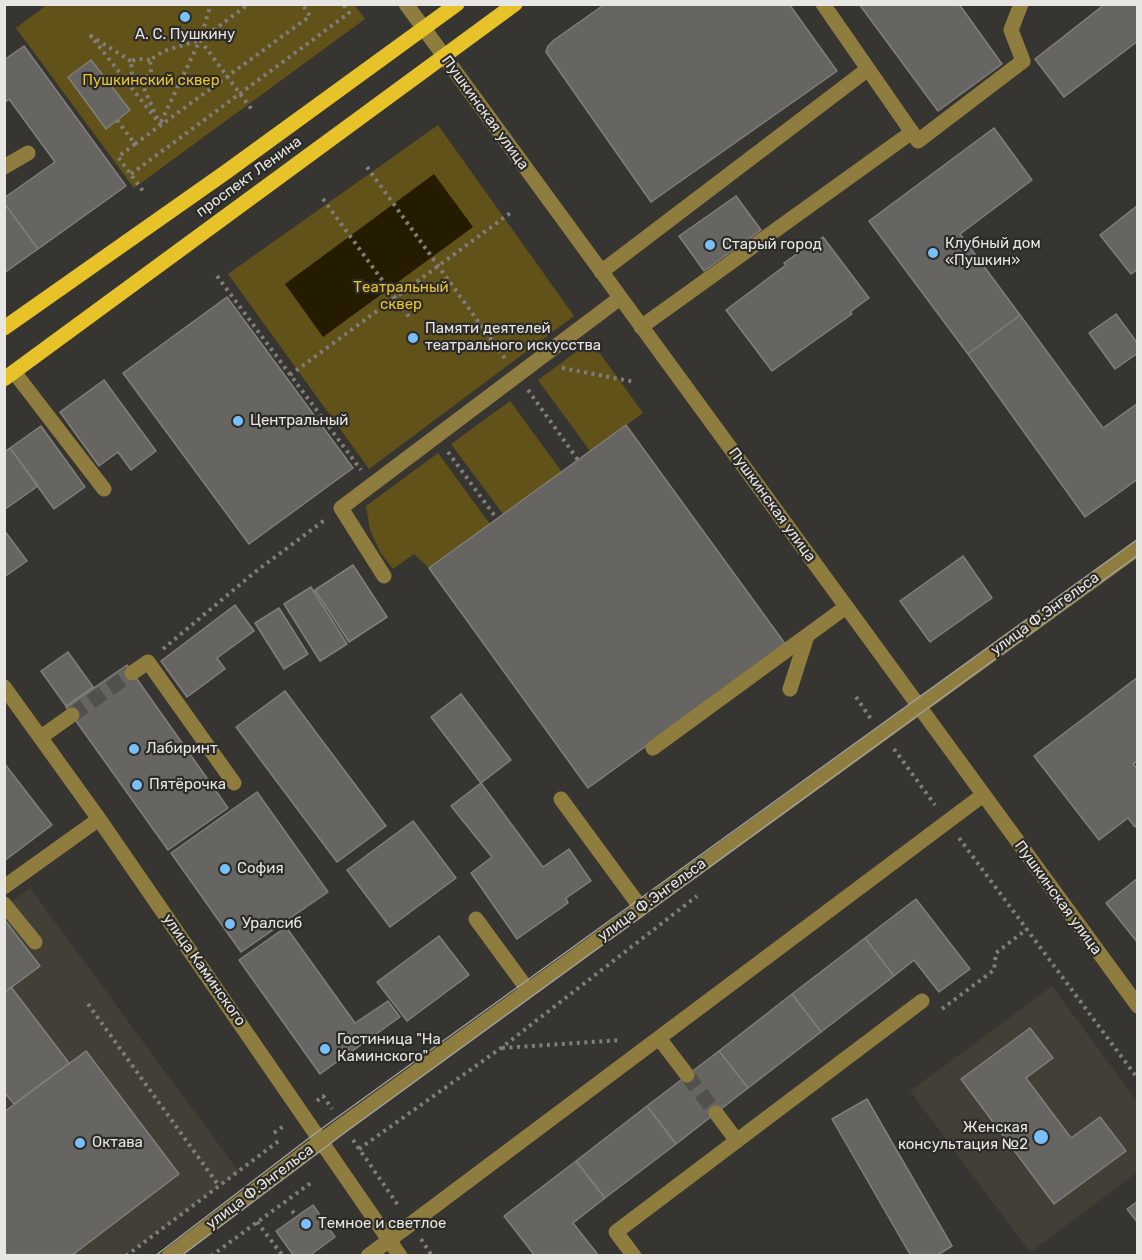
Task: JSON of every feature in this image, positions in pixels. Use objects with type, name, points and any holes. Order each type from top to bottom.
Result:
[{"type":"main road","name":"проспект Ленина","points":[[4,327],[424,30],[457,4]]},
{"type":"main road","name":"проспект Ленина","points":[[9,375],[515,4]]},
{"type":"street","name":"Пушкинская улица","points":[[406,4],[1137,1006]]},
{"type":"street","points":[[823,4],[915,136]]},
{"type":"street","points":[[641,327],[1023,61],[1011,30],[1022,4]]},
{"type":"street","points":[[601,272],[868,69]]},
{"type":"street","points":[[4,167],[28,153]]},
{"type":"street","points":[[384,576],[341,508],[620,298]]},
{"type":"street","points":[[9,375],[104,489]]},
{"type":"street","name":"улица Ф.Энгельса","points":[[169,1256],[343,1124],[1137,548]]},
{"type":"street","points":[[653,748],[846,607]]},
{"type":"street","points":[[790,689],[807,636]]},
{"type":"street","points":[[132,673],[148,662],[234,783]]},
{"type":"street","name":"улица Каминского","points":[[4,687],[99,819],[400,1256]]},
{"type":"street","points":[[41,737],[72,715]]},
{"type":"street","points":[[368,1256],[983,795]]},
{"type":"street","points":[[561,799],[641,908]]},
{"type":"street","points":[[4,887],[99,819]]},
{"type":"street","points":[[4,904],[34,942]]},
{"type":"street","points":[[476,919],[528,990]]},
{"type":"street","points":[[634,1256],[616,1232],[922,1000]]},
{"type":"street","points":[[659,1038],[687,1075]]},
{"type":"street","points":[[716,1113],[737,1141]]},
{"type":"path","points":[[160,124],[200,40],[212,4]]},
{"type":"path","points":[[131,62],[139,59],[150,60],[164,51],[200,40],[249,4]]},
{"type":"path","points":[[143,191],[118,158],[160,124],[310,16],[302,4]]},
{"type":"path","points":[[131,174],[349,13],[343,4]]},
{"type":"path","points":[[131,62],[91,36],[160,124]]},
{"type":"path","points":[[200,40],[253,111]]},
{"type":"path","points":[[141,82],[151,73],[150,60]]},
{"type":"path","points":[[131,62],[132,77],[141,82],[160,124]]},
{"type":"path","points":[[117,120],[135,144]]},
{"type":"path","points":[[367,167],[578,460]]},
{"type":"path","points":[[323,199],[409,317]]},
{"type":"path","points":[[290,375],[513,211]]},
{"type":"path","points":[[217,276],[357,466]]},
{"type":"path","points":[[534,363],[635,382]]},
{"type":"path","points":[[437,436],[497,519]]},
{"type":"path","points":[[148,662],[255,572],[341,508]]},
{"type":"path","points":[[856,697],[1137,1079]]},
{"type":"path","points":[[359,1149],[501,1048],[706,890]]},
{"type":"path","points":[[922,1000],[942,1009],[994,970],[996,953],[1027,929]]},
{"type":"path","points":[[88,1004],[219,1186]]},
{"type":"path","points":[[501,1048],[625,1040]]},
{"type":"path","points":[[322,1096],[432,1256]]},
{"type":"path","points":[[126,1256],[280,1140]]},
{"type":"path","points":[[211,1256],[312,1182]]},
{"type":"path","points":[[292,1211],[297,1216]]},
{"type":"path","points":[[257,1222],[283,1256]]},
{"type":"shaded area","points":[[434,174],[473,227],[323,337],[285,284]]},
{"type":"shaded area","points":[[30,888],[239,1172],[126,1255],[5,1255],[4,907]]},
{"type":"shaded area","name":"Женская консультация №2","points":[[1052,986],[1137,1101],[1137,1172],[1030,1252],[910,1091]]},
{"type":"green space","name":"Пушкинский сквер","points":[[48,4],[354,4],[365,19],[134,188],[16,28]]},
{"type":"green space","name":"Театральный сквер","points":[[438,125],[574,316],[369,469],[228,274]]},
{"type":"green space","points":[[591,341],[643,413],[590,451],[538,380]]},
{"type":"green space","points":[[510,401],[562,472],[503,514],[451,444]]},
{"type":"green space","points":[[438,453],[490,524],[429,568],[414,554],[393,569],[380,552],[370,530],[366,506]]},
{"type":"building","points":[[605,4],[789,4],[837,71],[651,202],[546,52],[554,40]]},
{"type":"building","points":[[859,4],[959,4],[1002,64],[938,111]]},
{"type":"building","points":[[1105,4],[1138,4],[1138,41],[1064,97],[1035,59]]},
{"type":"building","points":[[24,46],[126,186],[38,249],[4,203],[4,198],[55,162],[9,99],[4,103],[4,60]]},
{"type":"building","points":[[91,60],[130,110],[106,129],[68,77]]},
{"type":"building","name":"Клубный дом «Пушкин»","points":[[994,128],[1032,180],[960,234],[1020,315],[968,354],[869,221]]},
{"type":"building","points":[[736,196],[761,230],[704,271],[679,236]]},
{"type":"building","points":[[4,203],[38,249],[4,273]]},
{"type":"building","points":[[1138,205],[1138,269],[1131,274],[1100,235]]},
{"type":"building","points":[[823,237],[869,298],[850,312],[852,314],[772,371],[726,310],[786,265],[784,263]]},
{"type":"building","name":"Центральный","points":[[227,297],[353,468],[249,544],[123,373]]},
{"type":"building","points":[[1116,314],[1138,344],[1138,353],[1115,369],[1089,333]]},
{"type":"building","points":[[1020,315],[1103,428],[1138,403],[1138,479],[1085,517],[968,354]]},
{"type":"building","points":[[104,380],[156,451],[131,470],[118,452],[99,466],[60,412]]},
{"type":"building","points":[[626,425],[786,645],[588,788],[429,568]]},
{"type":"building","points":[[41,426],[85,487],[54,509],[10,448]]},
{"type":"building","points":[[10,448],[38,486],[4,510],[4,452]]},
{"type":"building","points":[[4,530],[27,561],[4,577]]},
{"type":"building","points":[[963,556],[992,598],[930,642],[900,601]]},
{"type":"building","points":[[353,565],[387,617],[349,642],[315,590]]},
{"type":"building","points":[[311,587],[347,644],[320,661],[284,604]]},
{"type":"building","points":[[235,605],[254,631],[217,658],[225,669],[187,697],[161,661]]},
{"type":"building","points":[[279,608],[308,654],[284,669],[255,623]]},
{"type":"building","points":[[68,652],[93,687],[66,706],[41,671]]},
{"type":"building","points":[[127,665],[228,808],[168,850],[66,707]]},
{"type":"building","points":[[1138,677],[1138,761],[1133,764],[1138,769],[1138,824],[1135,827],[1128,818],[1099,840],[1034,756]]},
{"type":"building","points":[[285,691],[386,826],[337,862],[236,727]]},
{"type":"building","points":[[461,694],[511,760],[481,783],[431,717]]},
{"type":"building","points":[[4,763],[52,825],[4,861]]},
{"type":"building","points":[[481,783],[543,867],[569,849],[591,881],[566,898],[568,903],[517,939],[471,873],[492,857],[451,806]]},
{"type":"building","points":[[257,792],[328,892],[241,952],[171,853]]},
{"type":"building","points":[[413,821],[456,878],[390,927],[347,870]]},
{"type":"building","points":[[1138,878],[1138,943],[1106,903]]},
{"type":"building","points":[[916,899],[970,969],[939,992],[914,960],[894,976],[865,938]]},
{"type":"building","points":[[4,919],[40,966],[4,993]]},
{"type":"building","points":[[286,927],[355,1023],[388,1001],[400,1017],[320,1074],[239,960]]},
{"type":"building","points":[[439,936],[469,975],[407,1021],[377,982]]},
{"type":"building","points":[[865,938],[894,976],[821,1032],[792,994]]},
{"type":"building","points":[[11,987],[69,1063],[14,1104],[4,1092],[4,993]]},
{"type":"building","points":[[792,994],[821,1032],[748,1088],[719,1051]]},
{"type":"building","points":[[1030,1028],[1053,1058],[1026,1078],[1071,1138],[1100,1117],[1126,1151],[1054,1204],[961,1079]]},
{"type":"building","name":"Октава","points":[[86,1051],[179,1174],[71,1256],[4,1256],[4,1112]]},
{"type":"building","points":[[719,1051],[748,1088],[676,1144],[647,1106]]},
{"type":"building","points":[[867,1099],[952,1246],[936,1256],[911,1256],[832,1119]]},
{"type":"building","points":[[647,1106],[676,1144],[605,1198],[576,1161]]},
{"type":"building","points":[[576,1161],[605,1198],[573,1223],[599,1256],[535,1256],[504,1216]]},
{"type":"building","points":[[1138,1201],[1138,1223],[1127,1209]]},
{"type":"building","name":"Темное и светлое","points":[[313,1205],[335,1237],[309,1256],[294,1256],[276,1231]]},
{"type":"tunnel","points":[[72,715],[132,673]]},
{"type":"tunnel","points":[[687,1075],[716,1113]]},
{"type":"tram line","points":[[155,1256],[317,1132],[1138,539]]},
{"type":"tram line","points":[[181,1256],[347,1131],[1138,555]]},
{"type":"place","name":"А. С. Пушкину","points":[[185,17]]},
{"type":"place","name":"Старый город","points":[[710,245]]},
{"type":"place","name":"Клубный дом «Пушкин»","points":[[933,253]]},
{"type":"place","name":"Памяти деятелей театрального искусства","points":[[413,338]]},
{"type":"place","name":"Центральный","points":[[238,421]]},
{"type":"place","name":"Лабиринт","points":[[134,749]]},
{"type":"place","name":"Пятёрочка","points":[[137,785]]},
{"type":"place","name":"София","points":[[225,869]]},
{"type":"place","name":"Уралсиб","points":[[230,924]]},
{"type":"place","name":"Гостиница \"На Каминского\"","points":[[325,1049]]},
{"type":"place","name":"Женская консультация №2","points":[[1041,1137]]},
{"type":"place","name":"Октава","points":[[80,1143]]},
{"type":"place","name":"Темное и светлое","points":[[306,1224]]}]
